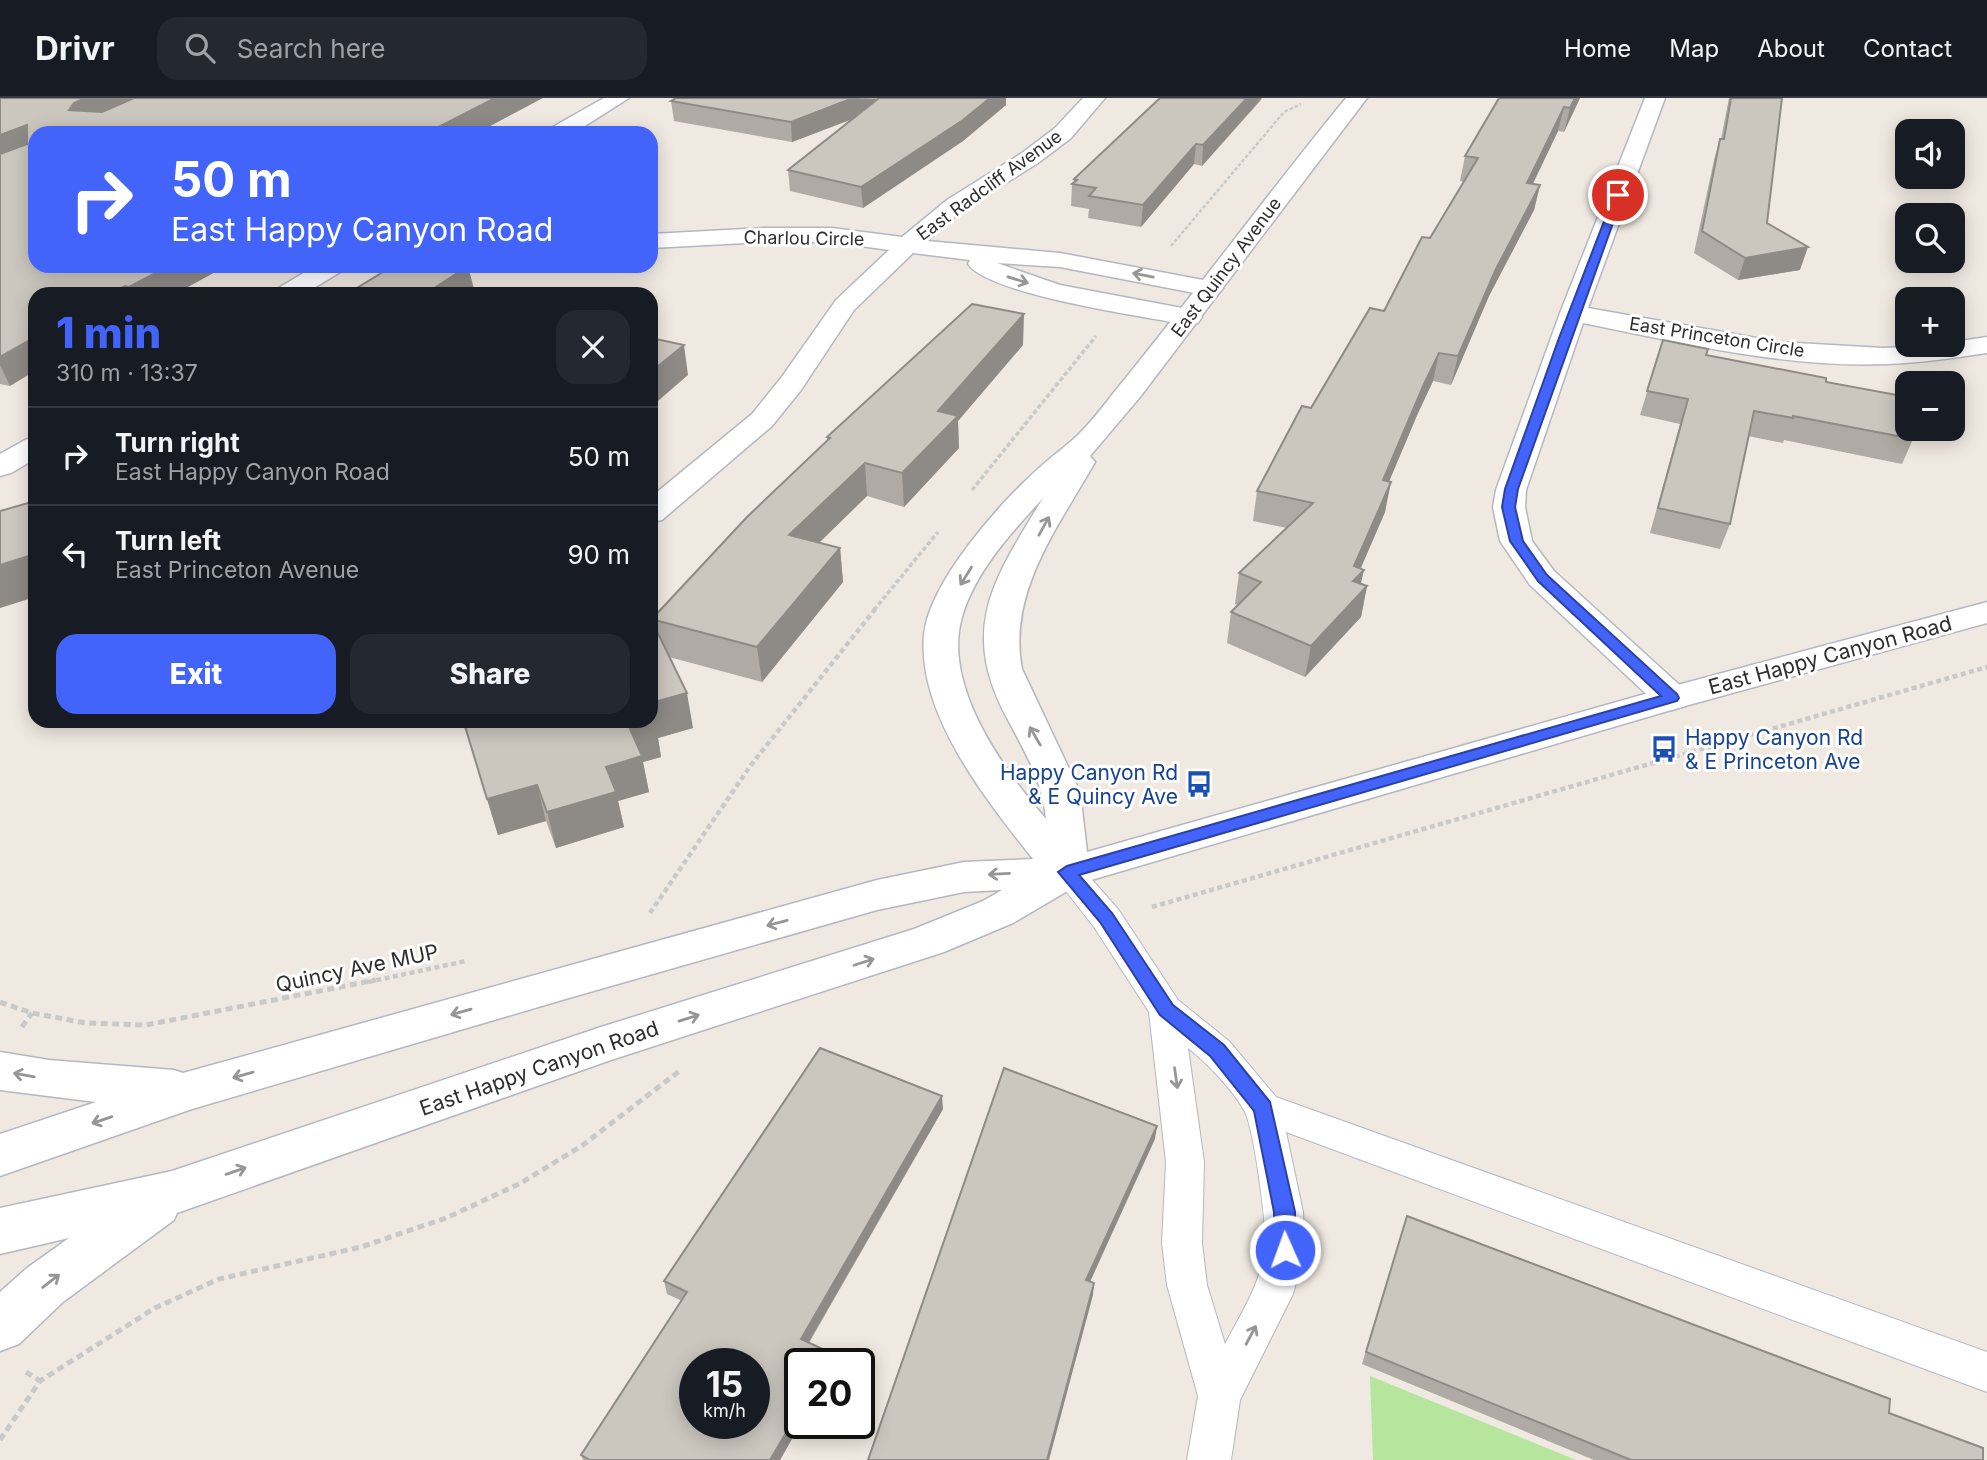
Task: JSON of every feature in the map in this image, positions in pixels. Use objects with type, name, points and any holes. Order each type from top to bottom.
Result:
[{"type":"street","points":[[571,126],[619,98]]},
{"type":"street","name":"East Radcliff Avenue","points":[[658,507],[723,455],[762,419],[791,384],[845,305],[909,244],[955,205],[1030,158],[1063,133],[1081,110],[1095,98]]},
{"type":"street","name":"East Quincy Avenue","points":[[1067,872],[1006,800],[966,730],[947,682],[941,638],[948,608],[989,542],[1027,496],[1094,435],[1189,317],[1310,155],[1357,98]]},
{"type":"street","points":[[1655,98],[1573,313],[1511,489],[1509,507],[1516,541],[1542,578],[1672,698]]},
{"type":"street","name":"Charlou Circle","points":[[658,242],[808,234],[909,244],[956,252],[1014,254],[1060,260],[1210,288]]},
{"type":"street","name":"Charlou Circle","points":[[956,252],[997,273],[1035,285],[1189,317]]},
{"type":"street","points":[[298,287],[320,273]]},
{"type":"street","name":"East Princeton Circle","points":[[1573,313],[1692,337],[1764,348],[1839,354],[1919,354],[1987,345]]},
{"type":"street","name":"East Quincy Avenue","points":[[1067,872],[1061,791],[1011,689],[1001,651],[1000,625],[1021,568],[1094,435]]},
{"type":"street","points":[[0,467],[28,450]]},
{"type":"street","name":"East Happy Canyon Road","points":[[0,1155],[190,1090],[562,982],[877,895],[964,877],[1067,872],[1672,698],[1987,612]]},
{"type":"street","name":"East Happy Canyon Road","points":[[0,1231],[172,1193],[601,1045],[929,941],[998,912],[1067,872]]},
{"type":"street","points":[[0,1071],[49,1079],[190,1090]]},
{"type":"street","points":[[0,1326],[45,1285],[172,1193]]},
{"type":"lane","points":[[1067,872],[1106,918],[1166,1010],[1217,1051],[1264,1108],[1284,1212],[1285,1250],[1273,1294],[1219,1396],[1209,1460]]},
{"type":"lane","points":[[1166,1010],[1185,1162],[1182,1243],[1187,1285],[1219,1396]]},
{"type":"lane","points":[[1264,1108],[1987,1372]]},
{"type":"path","points":[[1106,918],[1193,897],[1987,667]]},
{"type":"path","points":[[637,918],[650,914],[668,883]]},
{"type":"path","name":"Quincy Ave MUP","points":[[0,1002],[32,1013],[86,1023],[146,1025],[232,1010],[478,958]]},
{"type":"path","points":[[0,1440],[40,1381],[155,1308],[219,1279],[361,1247],[471,1206],[522,1183],[583,1145],[693,1061]]},
{"type":"green space","points":[[1370,1376],[1576,1460],[1373,1460]]},
{"type":"building","points":[[0,98],[85,98],[74,103],[69,110],[102,112],[134,98],[495,98],[441,126],[28,126],[28,273],[156,273],[129,287],[28,287],[28,341],[0,357],[0,154],[27,144],[27,125],[0,135]]},
{"type":"building","points":[[676,98],[853,98],[791,122],[671,101]]},
{"type":"building","points":[[879,98],[990,98],[963,120],[861,187],[788,170]]},
{"type":"building","points":[[1160,98],[1247,98],[1203,145],[1196,144],[1143,205],[1089,196],[1096,188],[1072,184],[1077,180],[1074,179]]},
{"type":"building","points":[[1499,98],[1575,98],[1570,108],[1564,107],[1527,183],[1540,185],[1496,269],[1458,356],[1439,353],[1383,480],[1391,482],[1354,566],[1364,570],[1353,581],[1367,586],[1311,646],[1231,612],[1261,582],[1239,573],[1313,503],[1257,491],[1302,406],[1311,408],[1370,308],[1384,311],[1422,237],[1430,238],[1478,158],[1465,156]]},
{"type":"building","points":[[1731,98],[1782,98],[1767,223],[1808,247],[1745,258],[1702,231]]},
{"type":"building","points":[[382,273],[457,273],[436,287],[358,287]]},
{"type":"building","points":[[972,304],[1024,314],[938,411],[958,416],[902,473],[865,463],[789,535],[840,548],[757,647],[658,621],[658,613],[747,517],[830,438],[827,437]]},
{"type":"building","points":[[658,339],[684,345],[658,366]]},
{"type":"building","points":[[1663,340],[1708,349],[1706,355],[1826,378],[1826,382],[1895,395],[1895,436],[1754,411],[1730,524],[1658,508],[1688,399],[1647,391]]},
{"type":"building","points":[[28,503],[28,556],[0,565],[0,511]]},
{"type":"building","points":[[658,634],[687,693],[658,701]]},
{"type":"building","points":[[466,728],[633,728],[630,729],[642,756],[606,767],[616,792],[547,812],[537,785],[487,799]]},
{"type":"building","points":[[820,1048],[942,1096],[801,1339],[820,1348],[784,1348],[784,1436],[770,1460],[590,1460],[581,1455],[687,1292],[664,1281]]},
{"type":"building","points":[[1004,1068],[1157,1126],[1086,1280],[1094,1283],[1047,1460],[868,1460]]},
{"type":"building","points":[[1407,1216],[1890,1399],[1889,1413],[1983,1448],[1983,1460],[1631,1460],[1366,1352]]},
{"type":"place","name":"Happy Canyon Rd & E Princeton Ave","points":[[1664,749]]},
{"type":"place","name":"Happy Canyon Rd & E Quincy Ave","points":[[1199,784]]},
{"type":"route","points":[[1285,1250],[1284,1212],[1264,1108],[1217,1051],[1166,1010],[1106,918],[1067,872],[1672,698],[1542,578],[1516,541],[1509,507],[1511,489],[1618,195]]}]
